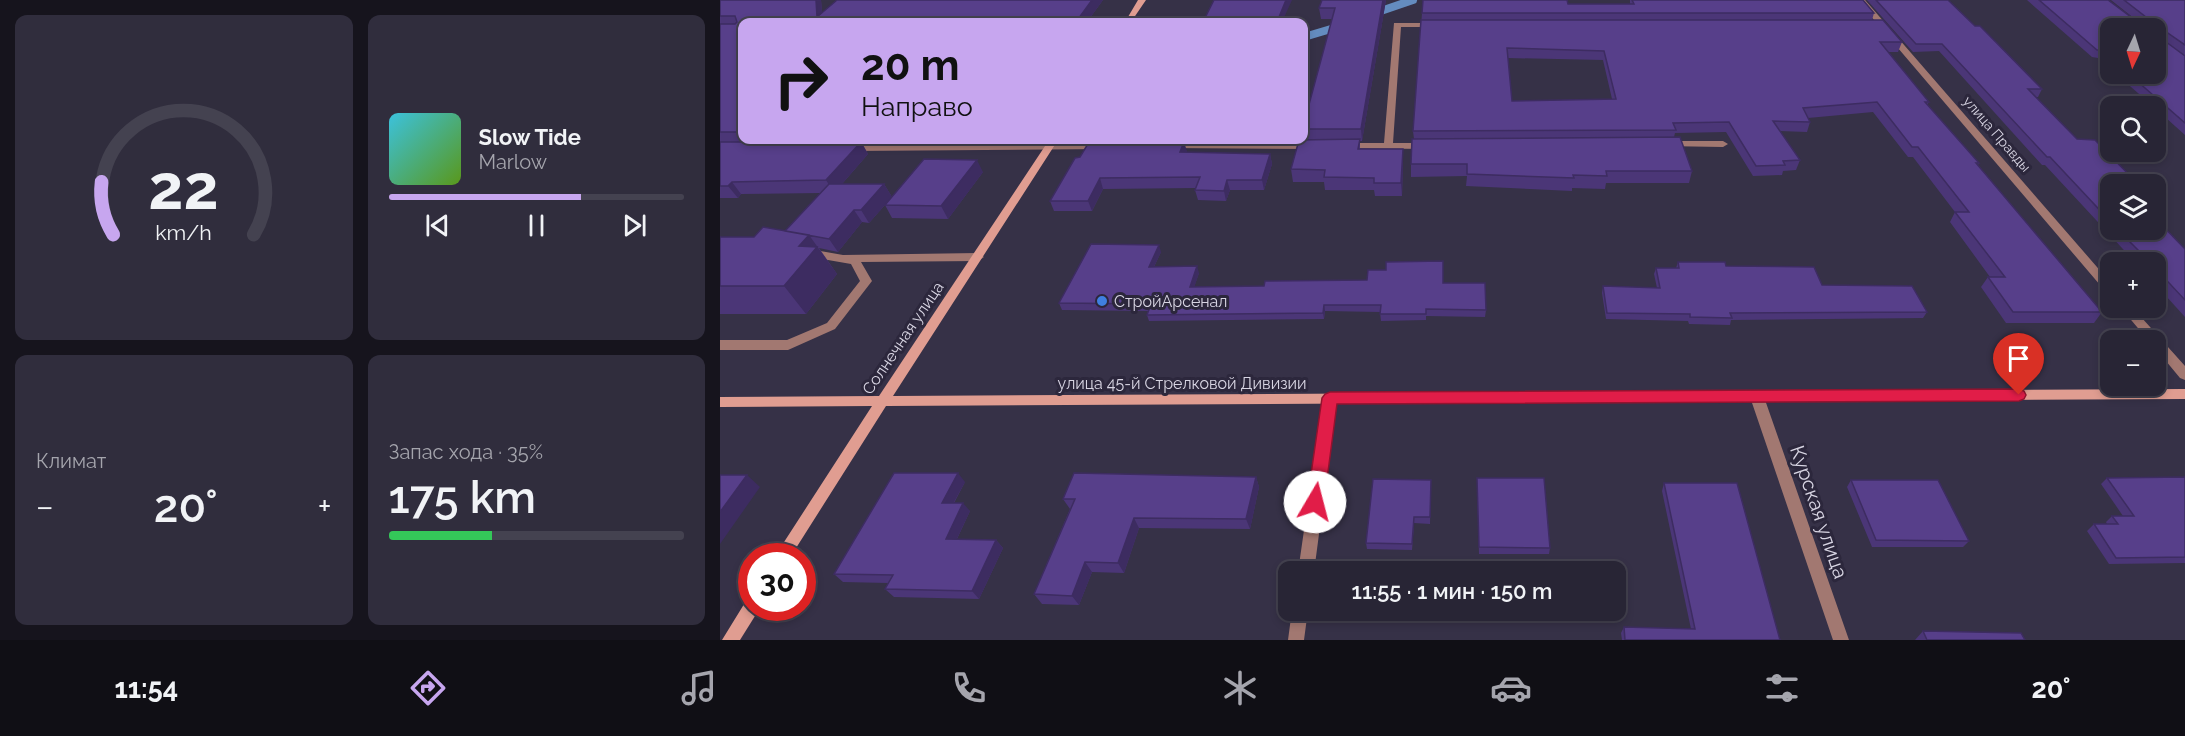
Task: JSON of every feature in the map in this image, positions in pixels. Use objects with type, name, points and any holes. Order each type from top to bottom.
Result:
[{"type":"main road","points":[[1131,18],[1142,0]]},
{"type":"main road","name":"Солнечная улица","points":[[791,543],[1050,144]]},
{"type":"main road","name":"улица 45-й Стрелковой Дивизии","points":[[720,402],[2185,394]]},
{"type":"main road","points":[[730,640],[743,621]]},
{"type":"street","name":"улица Правды","points":[[1861,0],[2100,277]]},
{"type":"street","points":[[1388,146],[1397,25],[1445,25]]},
{"type":"street","points":[[1871,25],[1883,25]]},
{"type":"street","points":[[836,148],[1008,144]]},
{"type":"street","points":[[1067,144],[1116,147]]},
{"type":"street","points":[[1651,144],[1723,144]]},
{"type":"street","points":[[1164,146],[1436,146]]},
{"type":"street","points":[[720,345],[788,345],[831,327],[866,281],[855,261],[793,250]]},
{"type":"street","points":[[835,258],[978,257]]},
{"type":"street","points":[[2135,318],[2146,330]]},
{"type":"street","points":[[2166,353],[2185,375]]},
{"type":"street","name":"Курская улица","points":[[1757,397],[1840,640]]},
{"type":"street","points":[[1308,561],[1330,398]]},
{"type":"street","points":[[1296,640],[1299,621]]},
{"type":"building","points":[[720,0],[816,0],[817,17],[837,0],[1092,0],[1079,18],[738,18],[738,132],[720,132],[720,24],[737,22],[735,16],[720,16]]},
{"type":"building","points":[[1214,0],[1286,0],[1279,18],[1205,18]]},
{"type":"building","points":[[1322,0],[1383,0],[1361,129],[1308,129],[1308,108],[1335,8],[1319,8]]},
{"type":"building","points":[[1423,0],[1567,0],[1568,4],[1634,4],[1632,0],[1863,0],[1874,13],[1422,13]]},
{"type":"building","points":[[1876,0],[1948,0],[1975,26],[1980,26],[2042,89],[2028,89],[2077,139],[2095,140],[2100,145],[2100,162],[2116,162],[2128,174],[2100,174],[2100,210],[1942,44],[1916,44]]},
{"type":"building","points":[[2039,0],[2108,0],[2132,18],[2100,18],[2100,50],[2097,50]]},
{"type":"building","points":[[2124,0],[2185,0],[2185,45],[2166,32],[2166,18],[2147,18]]},
{"type":"building","points":[[1421,20],[1883,20],[1902,42],[1880,42],[1929,102],[1925,102],[1979,163],[1976,163],[2100,312],[2013,312],[1988,277],[2005,277],[1955,212],[1969,212],[1918,147],[1912,147],[1877,102],[1803,108],[1810,122],[1773,121],[1800,160],[1783,161],[1785,165],[1756,166],[1729,122],[1673,123],[1676,130],[1413,131]],"holes":[[[1507,48],[1604,51],[1616,99],[1512,101]]]},
{"type":"building","points":[[2166,42],[2185,56],[2185,123],[2166,106],[2166,96],[2154,96],[2140,84],[2166,84]]},
{"type":"building","points":[[1680,137],[1692,171],[1606,171],[1607,176],[1573,175],[1574,178],[1467,174],[1467,164],[1411,164],[1412,139]]},
{"type":"building","points":[[1360,139],[1358,149],[1403,149],[1401,183],[1374,183],[1374,178],[1324,177],[1325,170],[1291,169],[1298,144],[1308,144],[1308,140]]},
{"type":"building","points":[[720,142],[859,144],[826,180],[732,182],[728,186],[720,186]]},
{"type":"building","points":[[1088,144],[1183,144],[1180,152],[1270,154],[1262,180],[1227,180],[1224,191],[1195,190],[1200,177],[1100,178],[1088,201],[1050,201],[1075,158],[1080,157]]},
{"type":"building","points":[[924,159],[977,160],[941,206],[885,205]]},
{"type":"building","points":[[829,184],[884,184],[861,210],[854,210],[829,239],[785,231]]},
{"type":"building","points":[[763,227],[809,235],[799,246],[817,247],[784,286],[720,286],[720,237],[754,237]]},
{"type":"building","points":[[2166,229],[2185,249],[2185,300],[2166,280],[2166,252],[2140,252],[2128,240],[2166,240]]},
{"type":"building","points":[[1091,244],[1159,245],[1149,267],[1197,266],[1190,287],[1264,286],[1265,281],[1367,280],[1368,270],[1386,270],[1386,262],[1443,261],[1443,283],[1485,283],[1486,310],[1426,309],[1426,314],[1380,314],[1381,305],[1324,305],[1323,313],[1147,315],[1151,304],[1059,303]]},
{"type":"building","points":[[1678,262],[1725,262],[1726,266],[1814,267],[1822,285],[1912,286],[1927,312],[1730,313],[1732,318],[1690,317],[1690,314],[1607,313],[1603,286],[1660,288],[1656,268],[1679,268]]},
{"type":"building","points":[[894,473],[958,473],[942,503],[963,503],[946,539],[996,540],[972,591],[885,589],[893,575],[834,574]]},
{"type":"building","points":[[1074,473],[1256,477],[1246,519],[1134,518],[1118,563],[1085,562],[1072,596],[1034,594],[1075,499],[1063,499]]},
{"type":"building","points":[[720,475],[747,475],[720,512]]},
{"type":"building","points":[[2185,477],[2185,557],[2116,558],[2094,524],[2118,524],[2112,516],[2134,516],[2107,478]]},
{"type":"building","points":[[1477,478],[1544,478],[1550,548],[1479,547]]},
{"type":"building","points":[[1373,479],[1431,480],[1430,517],[1414,517],[1412,544],[1366,543]]},
{"type":"building","points":[[1851,480],[1938,480],[1969,541],[1876,540]]},
{"type":"building","points":[[1664,483],[1737,483],[1780,640],[1625,640],[1624,627],[1695,629]]},
{"type":"building","points":[[1923,631],[2021,633],[2025,640],[1927,640]]},
{"type":"waterway","points":[[1372,14],[1413,0]]},
{"type":"waterway","points":[[1308,36],[1341,26]]},
{"type":"place","name":"СтройАрсенал","points":[[1102,301]]},
{"type":"route","points":[[1315,502],[1330,398],[2019,395]]}]
